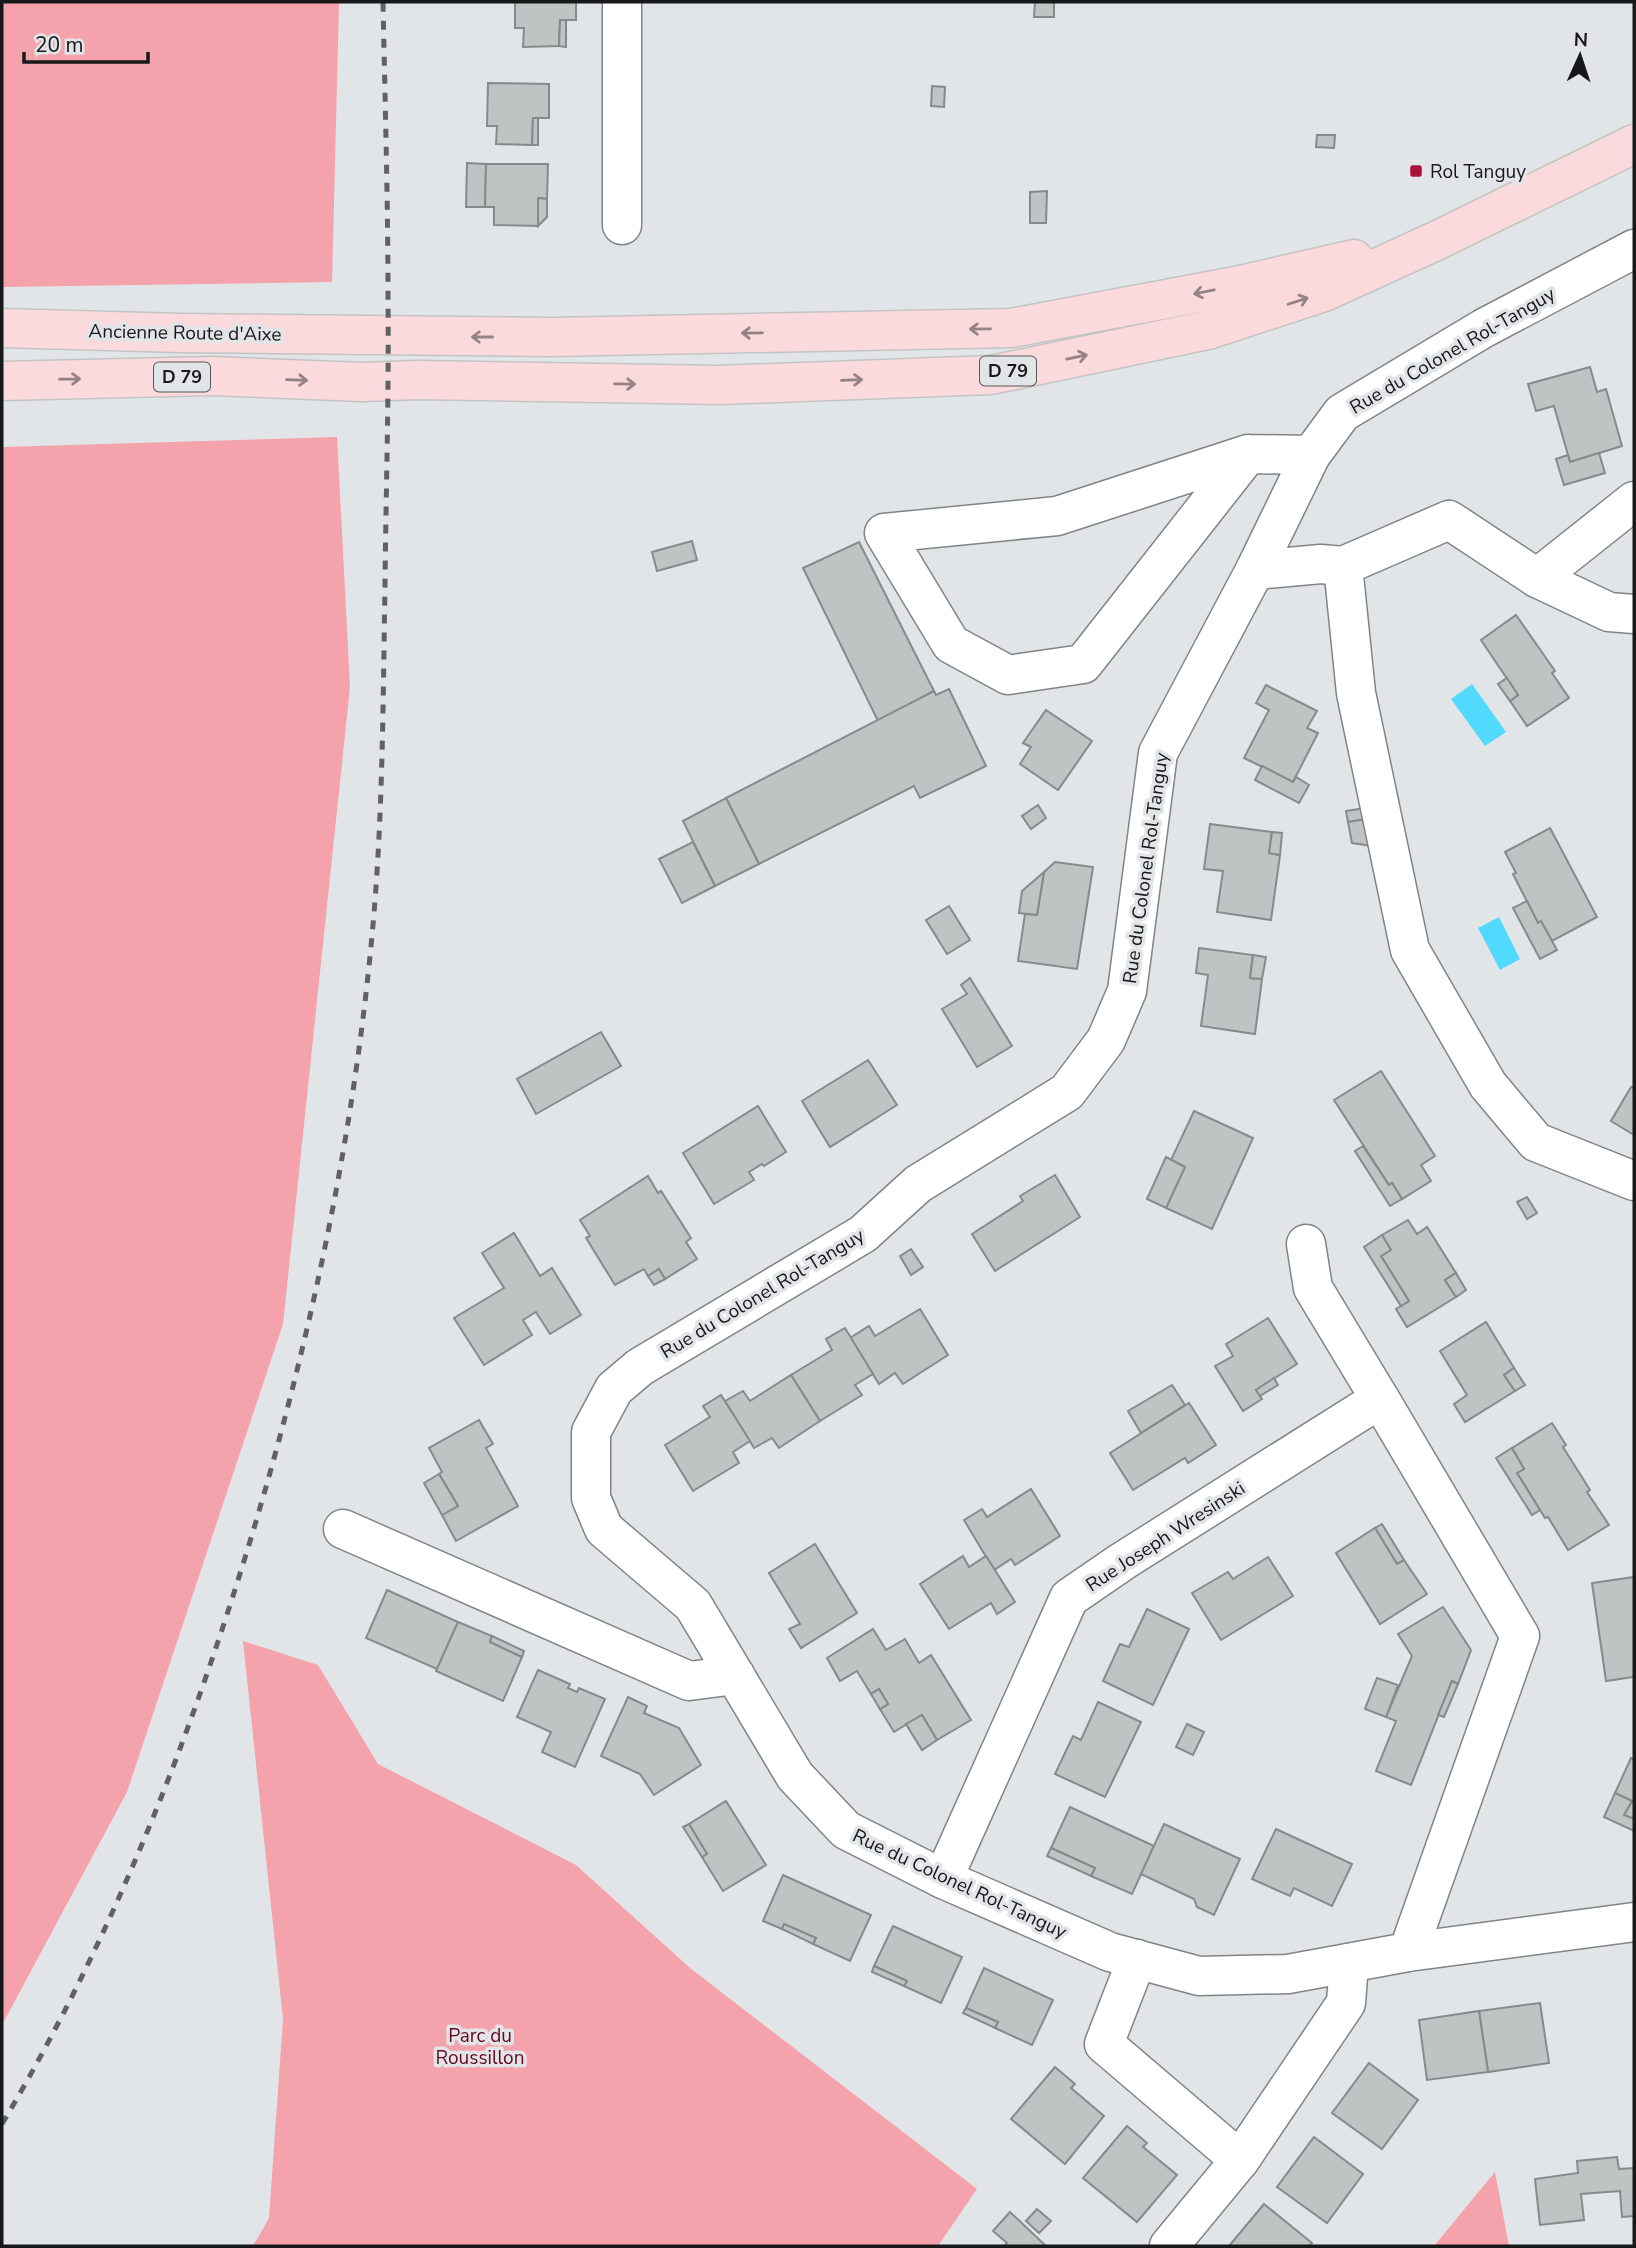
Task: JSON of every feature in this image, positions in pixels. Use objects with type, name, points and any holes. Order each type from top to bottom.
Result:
[{"type":"main road","name":"D 79","points":[[2,381],[212,376],[363,382],[417,380],[720,385],[990,375],[1208,330],[1324,292],[1438,240],[1634,144]]},
{"type":"main road","name":"Ancienne Route d'Aixe","points":[[2,328],[551,337],[1011,328],[1236,286],[1438,240]]},
{"type":"street","points":[[622,2],[622,225]]},
{"type":"street","name":"Rue du Colonel Rol-Tanguy","points":[[1634,249],[1484,328],[1342,413],[1311,455],[1255,570],[1158,753],[1127,991],[1106,1041],[1067,1092],[918,1184],[863,1234],[640,1367],[614,1389],[591,1432],[591,1498],[604,1529],[692,1605],[795,1776],[846,1830],[943,1879],[1110,1952],[1199,1976],[1288,1974],[1408,1952],[1634,1922]]},
{"type":"street","points":[[1248,454],[1083,664],[1007,675],[951,644],[884,533],[1057,516],[1248,454],[1311,455]]},
{"type":"street","points":[[1537,578],[1634,500]]},
{"type":"street","points":[[1255,570],[1321,564],[1343,566],[1448,520],[1537,578],[1609,612],[1634,614]]},
{"type":"street","points":[[1343,566],[1356,693],[1410,950],[1488,1085],[1536,1142],[1634,1181]]},
{"type":"street","points":[[1306,1244],[1312,1287],[1520,1636],[1408,1952]]},
{"type":"street","name":"Rue Joseph Wresinski","points":[[943,1879],[1069,1598],[1380,1399]]},
{"type":"street","points":[[343,1529],[689,1681],[735,1675]]},
{"type":"street","points":[[1137,1959],[1104,2044],[1240,2160]]},
{"type":"street","points":[[1168,2246],[1240,2160],[1346,2003],[1349,1963]]},
{"type":"green space","points":[[2,2],[339,2],[332,282],[2,287]]},
{"type":"green space","points":[[337,437],[350,687],[283,1324],[127,1792],[2,2025],[2,447]]},
{"type":"green space","name":"Parc du Roussillon","points":[[243,1641],[318,1665],[378,1764],[576,1865],[690,1968],[977,2189],[938,2246],[253,2246],[269,2218],[283,2019]]},
{"type":"green space","points":[[1495,2172],[1509,2246],[1434,2246]]},
{"type":"water","points":[[1472,684],[1506,732],[1485,746],[1451,699]]},
{"type":"water","points":[[1499,917],[1520,959],[1500,970],[1478,928]]},
{"type":"building","points":[[515,2],[576,2],[576,20],[560,20],[559,46],[523,47],[524,28],[515,28]]},
{"type":"building","points":[[1035,2],[1054,2],[1054,17],[1034,17]]},
{"type":"building","points":[[560,20],[566,20],[566,47],[559,46]]},
{"type":"building","points":[[488,83],[549,84],[549,118],[533,118],[532,145],[496,144],[497,126],[487,126]]},
{"type":"building","points":[[932,86],[945,87],[944,107],[931,106]]},
{"type":"building","points":[[533,118],[538,118],[538,145],[532,145]]},
{"type":"building","points":[[1317,135],[1335,135],[1334,148],[1316,147]]},
{"type":"building","points":[[467,163],[486,164],[485,207],[466,207]]},
{"type":"building","points":[[486,164],[548,164],[547,199],[538,198],[538,226],[494,225],[494,207],[485,207]]},
{"type":"building","points":[[1047,191],[1046,223],[1030,223],[1030,192]]},
{"type":"building","points":[[538,198],[547,199],[547,217],[538,226]]},
{"type":"building","points":[[1590,367],[1597,392],[1606,389],[1622,446],[1570,462],[1554,406],[1536,411],[1528,384]]},
{"type":"building","points":[[1599,453],[1605,473],[1564,485],[1556,459],[1568,455],[1570,462]]},
{"type":"building","points":[[692,541],[697,560],[657,571],[652,552]]},
{"type":"building","points":[[859,542],[934,691],[878,721],[803,568]]},
{"type":"building","points":[[1516,615],[1555,671],[1552,673],[1569,698],[1527,726],[1510,701],[1518,695],[1481,640]]},
{"type":"building","points":[[1507,678],[1518,695],[1510,701],[1498,684]]},
{"type":"building","points":[[1266,685],[1317,711],[1307,728],[1318,733],[1293,782],[1244,758],[1269,710],[1256,703]]},
{"type":"building","points":[[949,689],[986,766],[920,798],[914,786],[759,864],[726,798],[934,691],[936,695]]},
{"type":"building","points":[[1046,710],[1092,741],[1058,790],[1020,764],[1031,747],[1023,743]]},
{"type":"building","points":[[1262,766],[1293,782],[1296,777],[1309,785],[1299,803],[1255,780]]},
{"type":"building","points":[[726,798],[759,864],[715,886],[683,821]]},
{"type":"building","points":[[1038,805],[1046,818],[1031,829],[1022,816]]},
{"type":"building","points":[[1365,808],[1367,819],[1348,822],[1346,811]]},
{"type":"building","points":[[1367,819],[1372,846],[1352,843],[1348,822]]},
{"type":"building","points":[[1210,824],[1272,832],[1269,853],[1280,855],[1271,920],[1217,912],[1223,871],[1204,869]]},
{"type":"building","points":[[1550,828],[1597,917],[1552,941],[1541,921],[1538,923],[1505,852]]},
{"type":"building","points":[[1272,832],[1282,833],[1280,855],[1269,853]]},
{"type":"building","points":[[693,842],[715,886],[682,903],[659,859]]},
{"type":"building","points":[[1055,862],[1093,867],[1077,969],[1018,961],[1025,914],[1037,915],[1044,872]]},
{"type":"building","points":[[1044,872],[1037,915],[1019,913],[1022,891]]},
{"type":"building","points":[[1527,901],[1538,923],[1541,921],[1557,950],[1540,959],[1513,908]]},
{"type":"building","points":[[949,906],[970,940],[947,954],[926,920]]},
{"type":"building","points":[[1199,948],[1253,955],[1250,978],[1262,979],[1255,1034],[1201,1026],[1208,975],[1196,973]]},
{"type":"building","points":[[1253,955],[1266,957],[1262,979],[1250,978]]},
{"type":"building","points":[[970,978],[1012,1046],[977,1067],[942,1009],[967,994],[961,985]]},
{"type":"building","points":[[601,1032],[621,1066],[536,1114],[517,1079]]},
{"type":"building","points":[[868,1060],[897,1105],[830,1147],[802,1101]]},
{"type":"building","points":[[1381,1071],[1435,1156],[1421,1165],[1431,1181],[1402,1199],[1392,1183],[1389,1185],[1334,1100]]},
{"type":"building","points":[[1631,1087],[1634,1088],[1634,1135],[1611,1121]]},
{"type":"building","points":[[758,1106],[786,1152],[749,1172],[754,1180],[714,1204],[683,1153]]},
{"type":"building","points":[[1194,1111],[1253,1138],[1212,1229],[1166,1208],[1185,1167],[1171,1160]]},
{"type":"building","points":[[1363,1146],[1389,1185],[1392,1183],[1402,1199],[1390,1206],[1355,1151]]},
{"type":"building","points":[[1166,1157],[1185,1167],[1166,1208],[1147,1199]]},
{"type":"building","points":[[1055,1175],[1080,1217],[995,1271],[972,1234],[1023,1201],[1020,1196]]},
{"type":"building","points":[[648,1176],[658,1193],[661,1191],[691,1238],[686,1242],[697,1259],[665,1279],[659,1269],[648,1276],[644,1269],[615,1285],[586,1238],[590,1236],[580,1220]]},
{"type":"building","points":[[1527,1197],[1537,1213],[1527,1219],[1517,1202]]},
{"type":"building","points":[[1408,1220],[1417,1234],[1427,1227],[1456,1273],[1445,1280],[1456,1297],[1407,1327],[1396,1309],[1409,1301],[1381,1256],[1391,1250],[1382,1235]]},
{"type":"building","points":[[514,1233],[540,1276],[552,1268],[581,1315],[550,1334],[536,1312],[523,1320],[532,1335],[484,1365],[454,1318],[504,1288],[482,1253]]},
{"type":"building","points":[[1382,1235],[1391,1250],[1381,1256],[1409,1301],[1401,1306],[1364,1247]]},
{"type":"building","points":[[911,1249],[923,1267],[911,1275],[900,1256]]},
{"type":"building","points":[[659,1269],[665,1279],[654,1285],[648,1276]]},
{"type":"building","points":[[1456,1273],[1466,1290],[1456,1297],[1445,1280]]},
{"type":"building","points":[[920,1309],[948,1355],[903,1384],[895,1373],[879,1384],[850,1338],[869,1326],[875,1336]]},
{"type":"building","points":[[1268,1318],[1297,1364],[1256,1390],[1262,1399],[1243,1411],[1215,1366],[1233,1356],[1226,1344]]},
{"type":"building","points":[[1486,1322],[1514,1368],[1504,1375],[1515,1391],[1465,1422],[1454,1404],[1467,1395],[1440,1351]]},
{"type":"building","points":[[845,1328],[873,1374],[855,1385],[862,1395],[820,1421],[791,1375],[832,1350],[826,1339]]},
{"type":"building","points":[[1514,1368],[1525,1385],[1515,1391],[1504,1375]]},
{"type":"building","points":[[791,1375],[820,1421],[779,1448],[772,1438],[754,1448],[725,1401],[743,1391],[750,1401]]},
{"type":"building","points":[[1274,1378],[1278,1385],[1260,1396],[1256,1390]]},
{"type":"building","points":[[1172,1385],[1185,1405],[1141,1433],[1128,1411]]},
{"type":"building","points":[[721,1395],[750,1441],[733,1452],[739,1463],[693,1491],[665,1445],[710,1417],[703,1406]]},
{"type":"building","points":[[1189,1403],[1216,1445],[1188,1463],[1185,1458],[1133,1490],[1110,1453]]},
{"type":"building","points":[[479,1420],[493,1444],[486,1448],[518,1506],[456,1541],[442,1515],[458,1506],[439,1474],[442,1472],[429,1448]]},
{"type":"building","points":[[1552,1423],[1566,1445],[1563,1447],[1590,1490],[1587,1492],[1609,1525],[1568,1550],[1517,1473],[1524,1469],[1512,1448]]},
{"type":"building","points":[[1512,1448],[1524,1469],[1517,1473],[1540,1510],[1532,1515],[1496,1458]]},
{"type":"building","points":[[439,1474],[458,1506],[442,1515],[424,1483]]},
{"type":"building","points":[[1031,1489],[1060,1536],[1015,1565],[1011,1559],[994,1570],[964,1520],[982,1509],[987,1517]]},
{"type":"building","points":[[1382,1524],[1404,1560],[1397,1564],[1375,1528]]},
{"type":"building","points":[[1375,1528],[1397,1564],[1404,1560],[1427,1594],[1380,1624],[1336,1553]]},
{"type":"building","points":[[815,1544],[857,1613],[801,1648],[789,1629],[800,1624],[769,1573]]},
{"type":"building","points":[[963,1556],[969,1567],[986,1556],[1015,1602],[997,1614],[991,1603],[949,1629],[920,1584]]},
{"type":"building","points":[[1268,1557],[1293,1596],[1221,1640],[1192,1593],[1228,1572],[1233,1579]]},
{"type":"building","points":[[1634,1577],[1634,1677],[1606,1681],[1592,1583]]},
{"type":"building","points":[[387,1590],[458,1622],[437,1669],[366,1638]]},
{"type":"building","points":[[1443,1607],[1471,1650],[1458,1684],[1452,1681],[1411,1785],[1376,1771],[1396,1721],[1386,1717],[1412,1656],[1398,1634]]},
{"type":"building","points":[[1147,1609],[1189,1629],[1153,1705],[1103,1681],[1120,1644],[1129,1647]]},
{"type":"building","points":[[458,1622],[492,1636],[490,1642],[522,1657],[503,1701],[436,1671]]},
{"type":"building","points":[[873,1629],[886,1650],[905,1639],[919,1663],[931,1655],[971,1720],[937,1740],[922,1715],[894,1732],[880,1709],[888,1704],[879,1689],[871,1694],[857,1671],[840,1681],[827,1658]]},
{"type":"building","points":[[492,1636],[524,1651],[522,1657],[490,1642]]},
{"type":"building","points":[[538,1670],[570,1684],[568,1688],[577,1692],[579,1688],[605,1699],[575,1767],[542,1752],[551,1732],[517,1717]]},
{"type":"building","points":[[1377,1678],[1398,1685],[1386,1717],[1365,1709]]},
{"type":"building","points":[[1452,1681],[1458,1684],[1444,1717],[1438,1715]]},
{"type":"building","points":[[879,1689],[888,1704],[880,1709],[871,1694]]},
{"type":"building","points":[[628,1697],[647,1706],[644,1713],[679,1728],[701,1765],[654,1795],[640,1774],[601,1756]]},
{"type":"building","points":[[1098,1702],[1141,1722],[1105,1797],[1055,1774],[1073,1736],[1081,1740]]},
{"type":"building","points":[[922,1715],[937,1740],[922,1750],[906,1724]]},
{"type":"building","points":[[1187,1724],[1204,1732],[1193,1755],[1176,1747]]},
{"type":"building","points":[[1631,1758],[1634,1760],[1634,1819],[1624,1815],[1632,1801],[1615,1793]]},
{"type":"building","points":[[1615,1793],[1632,1801],[1624,1815],[1634,1819],[1634,1831],[1604,1817]]},
{"type":"building","points":[[726,1801],[766,1865],[723,1891],[702,1857],[707,1854],[689,1824]]},
{"type":"building","points":[[1070,1807],[1154,1846],[1132,1894],[1091,1876],[1095,1868],[1051,1848]]},
{"type":"building","points":[[689,1824],[707,1854],[702,1857],[683,1827]]},
{"type":"building","points":[[1164,1824],[1240,1859],[1214,1915],[1197,1907],[1194,1899],[1141,1874]]},
{"type":"building","points":[[1276,1829],[1352,1864],[1332,1906],[1294,1888],[1290,1896],[1252,1879]]},
{"type":"building","points":[[1051,1848],[1095,1868],[1091,1876],[1047,1856]]},
{"type":"building","points":[[783,1875],[871,1915],[850,1961],[813,1944],[816,1938],[784,1924],[782,1929],[763,1921]]},
{"type":"building","points":[[784,1924],[816,1938],[813,1944],[782,1929]]},
{"type":"building","points":[[893,1926],[962,1957],[941,2003],[904,1986],[907,1981],[874,1966]]},
{"type":"building","points":[[874,1966],[907,1981],[904,1986],[872,1972]]},
{"type":"building","points":[[984,1968],[1053,2000],[1032,2045],[995,2028],[998,2022],[966,2008]]},
{"type":"building","points":[[1540,2003],[1549,2063],[1488,2072],[1479,2011]]},
{"type":"building","points":[[966,2008],[998,2022],[995,2028],[963,2013]]},
{"type":"building","points":[[1479,2011],[1488,2072],[1427,2080],[1419,2020]]},
{"type":"building","points":[[1369,2063],[1418,2100],[1382,2149],[1332,2113]]},
{"type":"building","points":[[1055,2067],[1075,2084],[1071,2088],[1104,2116],[1065,2164],[1011,2119]]},
{"type":"building","points":[[1127,2126],[1147,2143],[1143,2147],[1177,2175],[1137,2222],[1083,2178]]},
{"type":"building","points":[[1314,2137],[1363,2174],[1327,2223],[1277,2187]]},
{"type":"building","points":[[1617,2157],[1619,2169],[1634,2168],[1634,2216],[1622,2217],[1620,2191],[1581,2194],[1584,2220],[1540,2225],[1535,2179],[1578,2173],[1577,2161]]},
{"type":"building","points":[[1264,2204],[1312,2243],[1309,2246],[1229,2246]]},
{"type":"building","points":[[1037,2209],[1051,2221],[1039,2233],[1026,2221]]},
{"type":"building","points":[[1010,2212],[1046,2246],[1004,2246],[1007,2243],[993,2231]]},
{"type":"railway","points":[[2,2124],[81,1979],[116,1905],[178,1753],[233,1597],[278,1445],[330,1224],[365,1000],[381,798],[388,335],[383,2]]},
{"type":"place","name":"Rol Tanguy","points":[[1416,171]]}]
